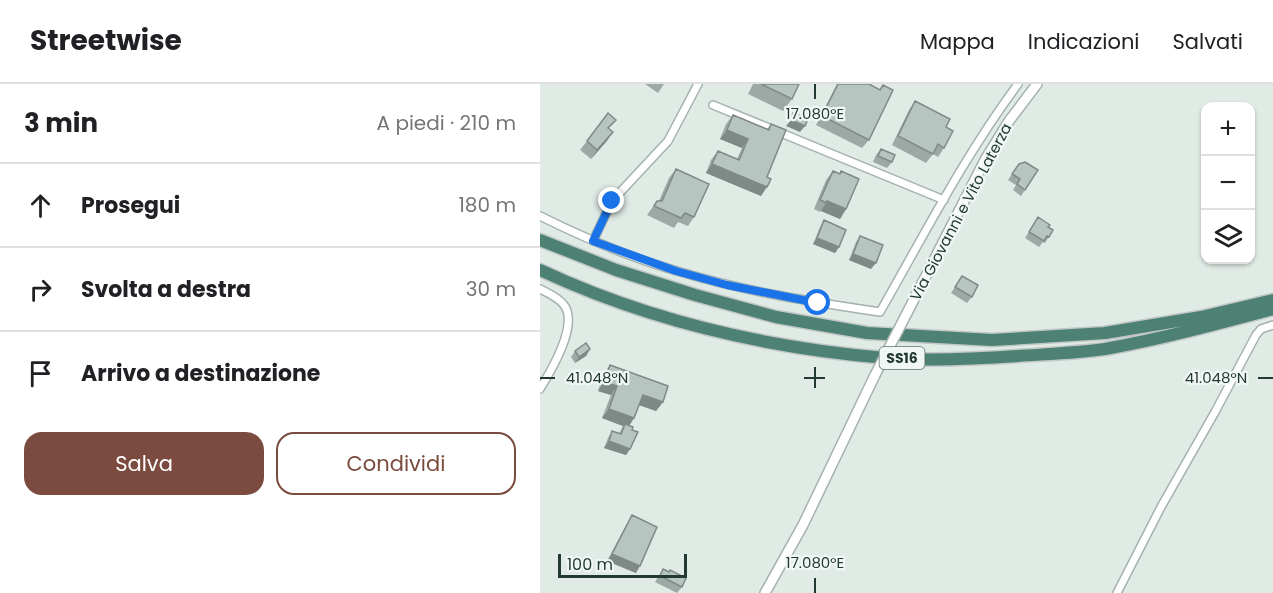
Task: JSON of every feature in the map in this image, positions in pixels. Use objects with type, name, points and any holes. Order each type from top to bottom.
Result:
[{"type":"highway","name":"SS16","points":[[540,240],[616,270],[695,295],[776,317],[867,333],[992,340],[1105,333],[1200,317],[1273,300]]},
{"type":"highway","name":"SS16","points":[[540,270],[615,302],[736,337],[791,347],[888,358],[988,358],[1102,349],[1154,339],[1273,309]]},
{"type":"street","points":[[593,241],[612,201],[668,141],[698,84]]},
{"type":"street","points":[[540,216],[593,241],[676,271],[727,285],[818,303],[880,312],[997,112],[1018,84]]},
{"type":"street","name":"Via Giovanni e Vito Laterza","points":[[765,593],[802,525],[875,375],[985,160],[1037,84]]},
{"type":"street","points":[[714,105],[944,200]]},
{"type":"street","points":[[540,289],[555,296],[564,304],[568,313],[562,350],[540,389]]},
{"type":"street","points":[[1117,593],[1161,507],[1256,335],[1273,325]]},
{"type":"building","points":[[761,84],[799,84],[792,99]]},
{"type":"building","points":[[838,84],[869,84],[880,90],[883,85],[893,90],[869,140],[822,116]]},
{"type":"building","points":[[915,101],[950,119],[946,127],[953,131],[944,148],[938,144],[933,154],[898,136]]},
{"type":"building","points":[[608,113],[616,120],[608,128],[613,132],[597,150],[587,141]]},
{"type":"building","points":[[793,113],[808,119],[805,126],[791,120]]},
{"type":"building","points":[[733,115],[769,130],[771,124],[786,130],[767,177],[771,179],[767,187],[712,164],[718,151],[739,160],[748,139],[727,130]]},
{"type":"building","points":[[881,149],[895,155],[892,162],[878,156]]},
{"type":"building","points":[[1025,162],[1038,170],[1025,190],[1017,184],[1020,179],[1012,174],[1019,164]]},
{"type":"building","points":[[676,169],[709,184],[694,217],[685,213],[681,218],[654,206],[657,201],[662,201]]},
{"type":"building","points":[[833,171],[840,174],[841,171],[859,179],[846,209],[820,200]]},
{"type":"building","points":[[1038,217],[1050,225],[1048,227],[1053,230],[1044,241],[1029,232]]},
{"type":"building","points":[[824,220],[846,230],[839,247],[817,238]]},
{"type":"building","points":[[860,236],[883,245],[876,263],[853,254]]},
{"type":"building","points":[[962,276],[978,285],[972,297],[955,287]]},
{"type":"building","points":[[586,343],[590,349],[579,357],[575,351]]},
{"type":"building","points":[[610,365],[668,386],[663,402],[643,395],[634,418],[609,409],[617,386],[604,382]]},
{"type":"building","points":[[625,424],[638,432],[630,449],[609,441],[612,431],[621,434]]},
{"type":"building","points":[[632,515],[657,527],[640,566],[612,554]]},
{"type":"building","points":[[663,569],[686,578],[682,587],[660,576]]},
{"type":"route","points":[[612,201],[593,241],[676,271],[727,285],[818,303]]}]
